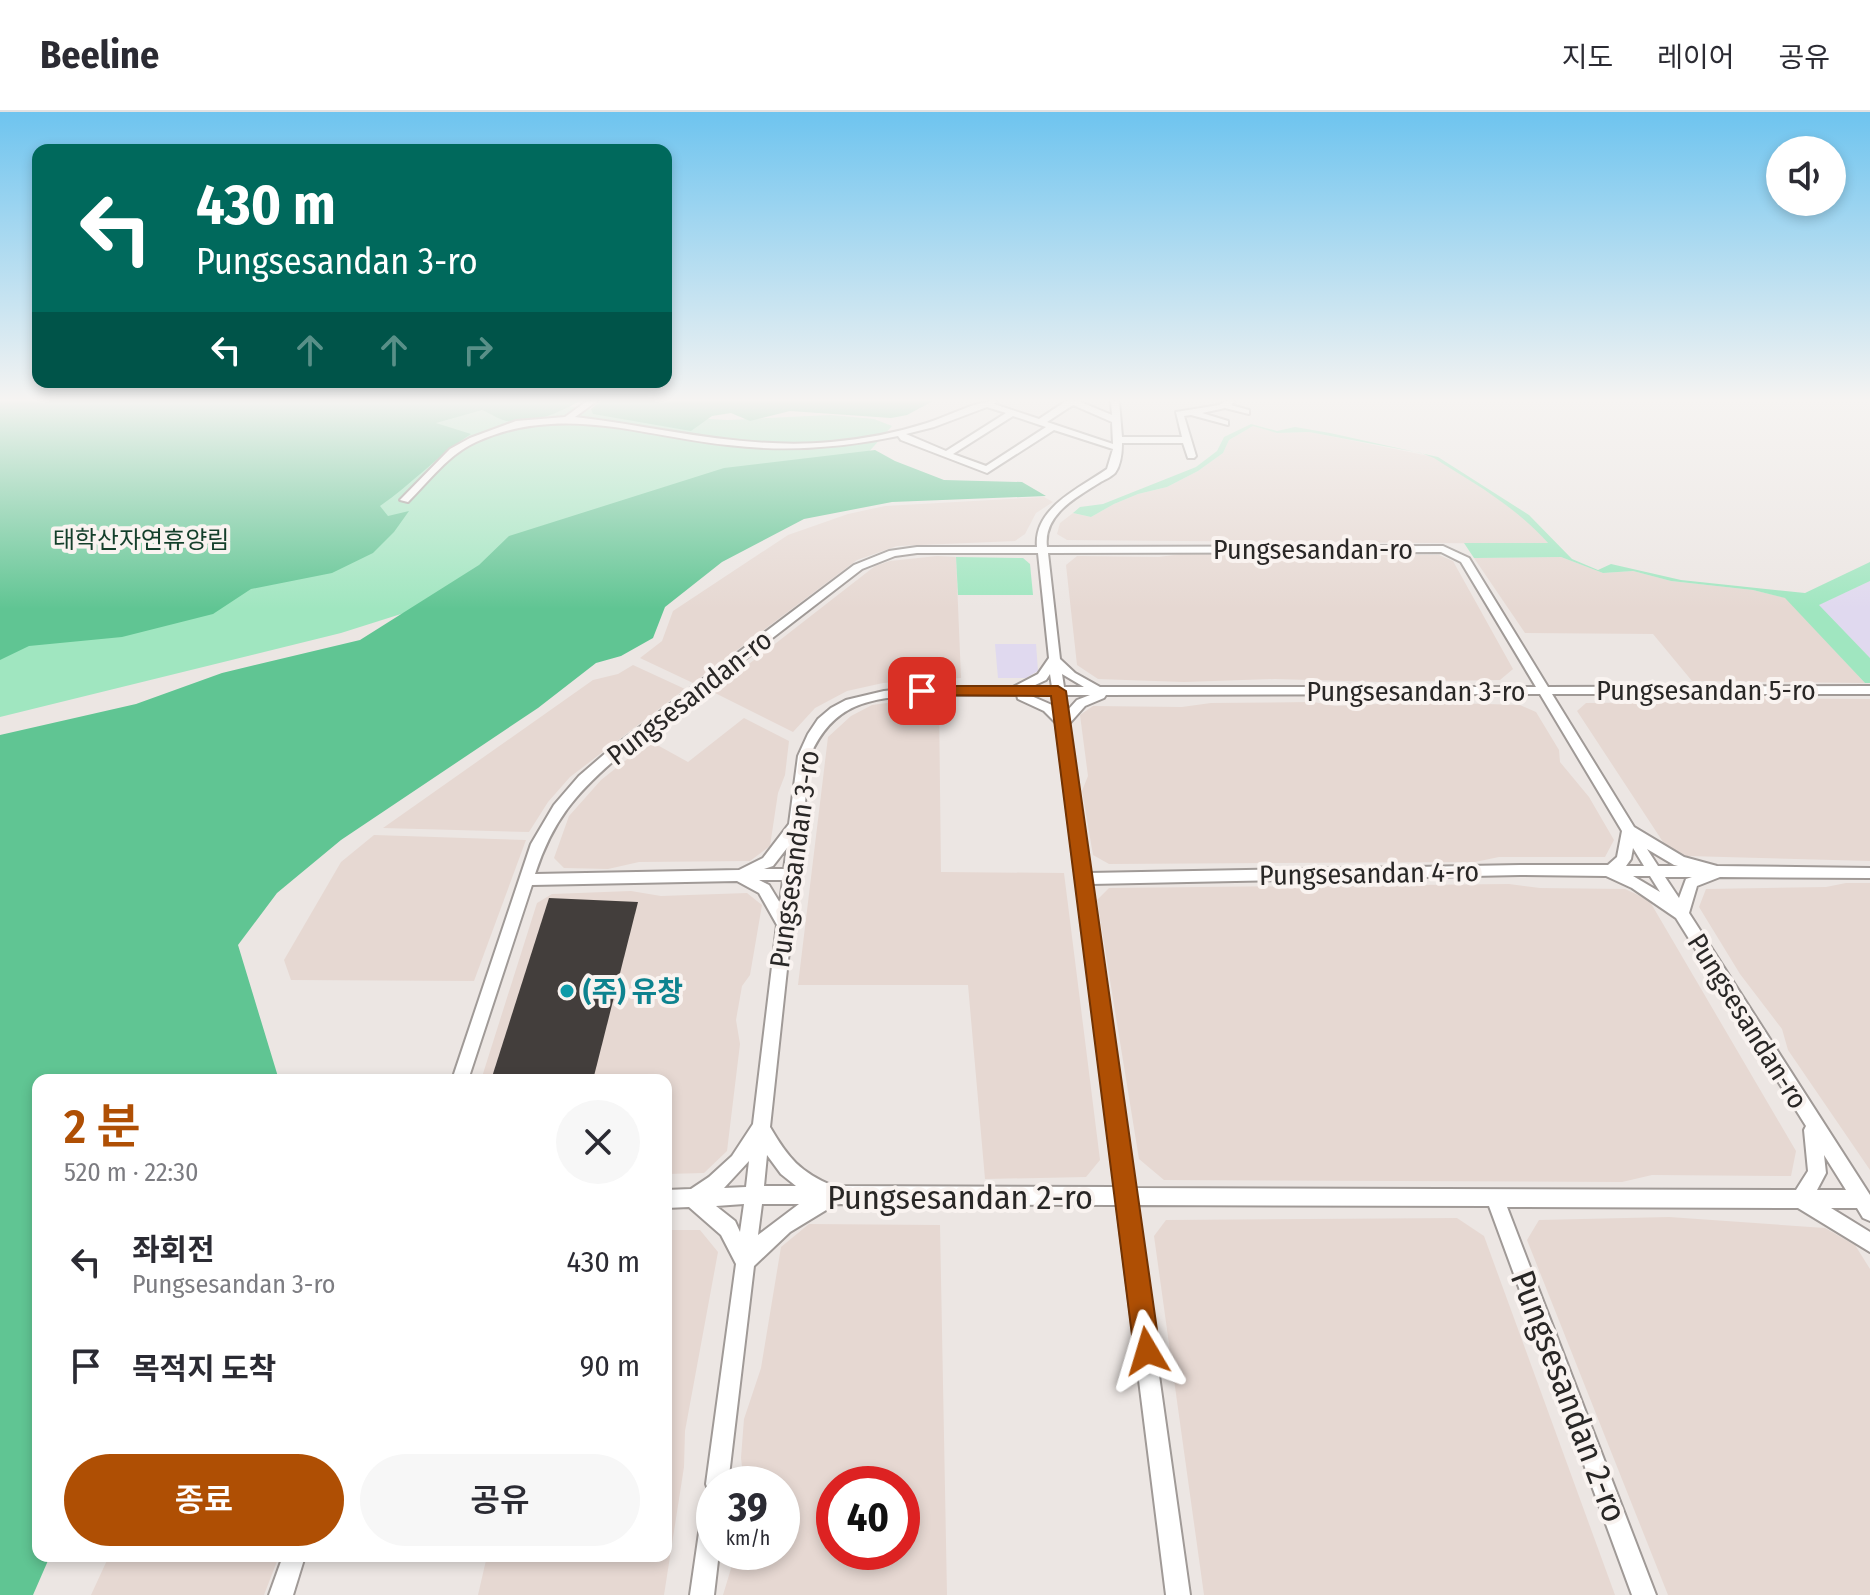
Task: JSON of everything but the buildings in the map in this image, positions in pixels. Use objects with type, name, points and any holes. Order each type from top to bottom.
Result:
[{"type":"street","points":[[405,500],[434,470]]},
{"type":"street","points":[[1111,470],[1047,517],[1041,529],[1042,548],[1058,691],[1128,1198],[1178,1595]]},
{"type":"street","points":[[1012,549],[1026,553],[1044,567]]},
{"type":"street","points":[[1044,567],[1075,549]]},
{"type":"street","name":"Pungsesandan-ro","points":[[462,1074],[538,844],[559,808],[584,779],[858,567],[893,553],[917,550],[1432,549],[1454,552],[1465,560],[1654,872],[1866,1206]]},
{"type":"street","points":[[1010,691],[1042,677],[1054,659]]},
{"type":"street","points":[[1054,659],[1083,684],[1111,691]]},
{"type":"street","name":"Pungsesandan 5-ro","points":[[1543,691],[1870,690]]},
{"type":"street","points":[[1010,691],[1048,708],[1063,723]]},
{"type":"street","points":[[1063,723],[1081,703],[1111,691]]},
{"type":"street","name":"Pungsesandan 3-ro","points":[[719,1466],[804,756],[813,734],[827,716],[865,698],[887,693],[1543,691]]},
{"type":"street","points":[[731,876],[768,862],[796,825]]},
{"type":"street","points":[[1629,831],[1679,861],[1718,872],[1691,883],[1681,914],[1637,884],[1610,872],[1624,859],[1629,831]]},
{"type":"street","name":"Pungsesandan 4-ro","points":[[1083,879],[1520,870],[1654,872]]},
{"type":"street","points":[[1654,872],[1870,873]]},
{"type":"street","points":[[526,880],[790,874]]},
{"type":"street","points":[[731,876],[764,889],[785,923]]},
{"type":"street","points":[[1813,1126],[1817,1173],[1801,1199],[1870,1243]]},
{"type":"street","points":[[761,1127],[782,1165],[796,1179],[835,1197]]},
{"type":"street","points":[[761,1127],[739,1164],[722,1180],[693,1198],[728,1228],[745,1262],[779,1225],[800,1211],[835,1197]]},
{"type":"street","name":"Pungsesandan 2-ro","points":[[672,1199],[754,1195],[1801,1199],[1866,1206]]},
{"type":"street","name":"Pungsesandan 2-ro","points":[[1495,1198],[1644,1595]]},
{"type":"street","points":[[281,1595],[292,1562]]},
{"type":"street","points":[[702,1595],[705,1570]]},
{"type":"shaded area","points":[[1454,470],[1522,514],[1549,544],[1067,540],[1057,534],[1060,523],[1073,513],[1091,517],[1114,504],[1167,487],[1198,471]]},
{"type":"shaded area","points":[[1044,497],[1053,502],[1036,513],[1025,534],[1015,541],[897,546],[857,560],[693,683],[640,658],[662,641],[673,611],[788,535],[848,514],[885,506]]},
{"type":"shaded area","points":[[1181,554],[1439,555],[1453,561],[1513,669],[1500,680],[1380,682],[1275,679],[1184,682],[1098,679],[1077,665],[1066,565],[1077,556],[1159,557]]},
{"type":"shaded area","points":[[956,557],[961,678],[883,683],[847,691],[815,708],[793,732],[713,692],[875,566],[890,561]]},
{"type":"shaded area","points":[[1561,557],[1603,573],[1633,571],[1671,581],[1753,590],[1786,598],[1865,683],[1692,681],[1653,634],[1525,633],[1474,558]]},
{"type":"shaded area","points":[[1870,581],[1870,658],[1818,605]]},
{"type":"shaded area","points":[[995,644],[1036,644],[1038,671],[1026,678],[998,678]]},
{"type":"shaded area","points":[[633,665],[685,689],[570,777],[548,802],[529,832],[383,828],[593,680],[618,674]]},
{"type":"shaded area","points":[[1706,698],[1870,699],[1870,861],[1687,856],[1665,845],[1577,711],[1586,703],[1678,702]]},
{"type":"shaded area","points":[[1314,702],[1335,706],[1419,702],[1520,705],[1536,712],[1559,750],[1560,762],[1589,797],[1614,840],[1605,857],[1499,857],[1475,862],[1109,864],[1093,855],[1082,791],[1088,776],[1080,715],[1093,706],[1182,707],[1211,703]]},
{"type":"shaded area","points":[[939,703],[941,872],[1064,873],[1100,1160],[1086,1177],[985,1179],[968,985],[798,985],[828,737],[851,716],[872,705]]},
{"type":"shaded area","points":[[744,718],[789,741],[770,846],[750,861],[639,862],[608,869],[564,868],[554,858],[569,816],[601,780],[650,741],[688,762]]},
{"type":"shaded area","points":[[374,835],[526,840],[474,981],[291,980],[284,960],[341,862]]},
{"type":"shaded area","points":[[1870,883],[1870,1170],[1788,1050],[1782,1029],[1740,974],[1699,907],[1706,889],[1826,887]]},
{"type":"shaded area","points":[[1509,884],[1540,888],[1625,889],[1649,900],[1796,1151],[1791,1176],[1652,1175],[1622,1182],[1164,1180],[1139,1159],[1097,900],[1109,888]]},
{"type":"shaded area","points":[[631,891],[661,896],[747,893],[762,905],[750,975],[742,986],[736,1020],[740,1044],[727,1151],[704,1173],[672,1174],[672,1074],[483,1074],[537,903],[552,894]]},
{"type":"shaded area","points":[[1669,1217],[1825,1228],[1855,1245],[1870,1269],[1870,1595],[1668,1595],[1527,1240],[1539,1220]]},
{"type":"shaded area","points":[[1457,1218],[1484,1236],[1615,1595],[1204,1595],[1154,1236],[1166,1220]]},
{"type":"shaded area","points":[[809,1224],[940,1225],[947,1595],[723,1595],[731,1570],[800,1570],[800,1466],[742,1466],[744,1419],[761,1368],[781,1247]]},
{"type":"shaded area","points":[[672,1230],[700,1230],[718,1252],[685,1431],[684,1467],[672,1544]]},
{"type":"shaded area","points":[[106,1562],[277,1562],[264,1595],[91,1595]]},
{"type":"shaded area","points":[[486,1562],[669,1562],[664,1595],[478,1595]]},
{"type":"green space","name":"태학산자연휴양림","points":[[0,470],[852,470],[847,476],[341,633],[0,717]]},
{"type":"green space","points":[[0,470],[424,470],[380,506],[388,516],[409,511],[394,532],[373,553],[332,573],[251,589],[213,614],[122,637],[29,646],[0,660]]},
{"type":"green space","points":[[717,470],[919,470],[944,480],[1022,482],[1046,496],[892,502],[804,519],[722,562],[665,607],[653,638],[621,656],[596,663],[538,708],[341,840],[277,893],[238,945],[277,1074],[32,1074],[32,1562],[47,1562],[33,1595],[0,1595],[0,735],[136,704],[222,673],[360,640],[479,565],[509,536]]},
{"type":"green space","points":[[1188,470],[1199,470],[1167,487],[1114,504],[1091,517],[1073,513],[1080,507],[1103,504]]},
{"type":"green space","points":[[1453,470],[1459,470],[1529,515],[1572,559],[1598,570],[1611,564],[1681,580],[1805,593],[1870,562],[1870,581],[1819,605],[1870,658],[1870,683],[1865,683],[1785,598],[1753,590],[1671,581],[1633,571],[1603,573],[1561,557],[1474,558],[1464,543],[1548,543],[1494,496]]},
{"type":"green space","points":[[956,557],[1023,558],[1030,564],[1033,595],[958,595]]},
{"type":"place","name":"(주) 유창","points":[[567,991]]},
{"type":"route","points":[[922,691],[1058,691],[1147,1351]]}]
